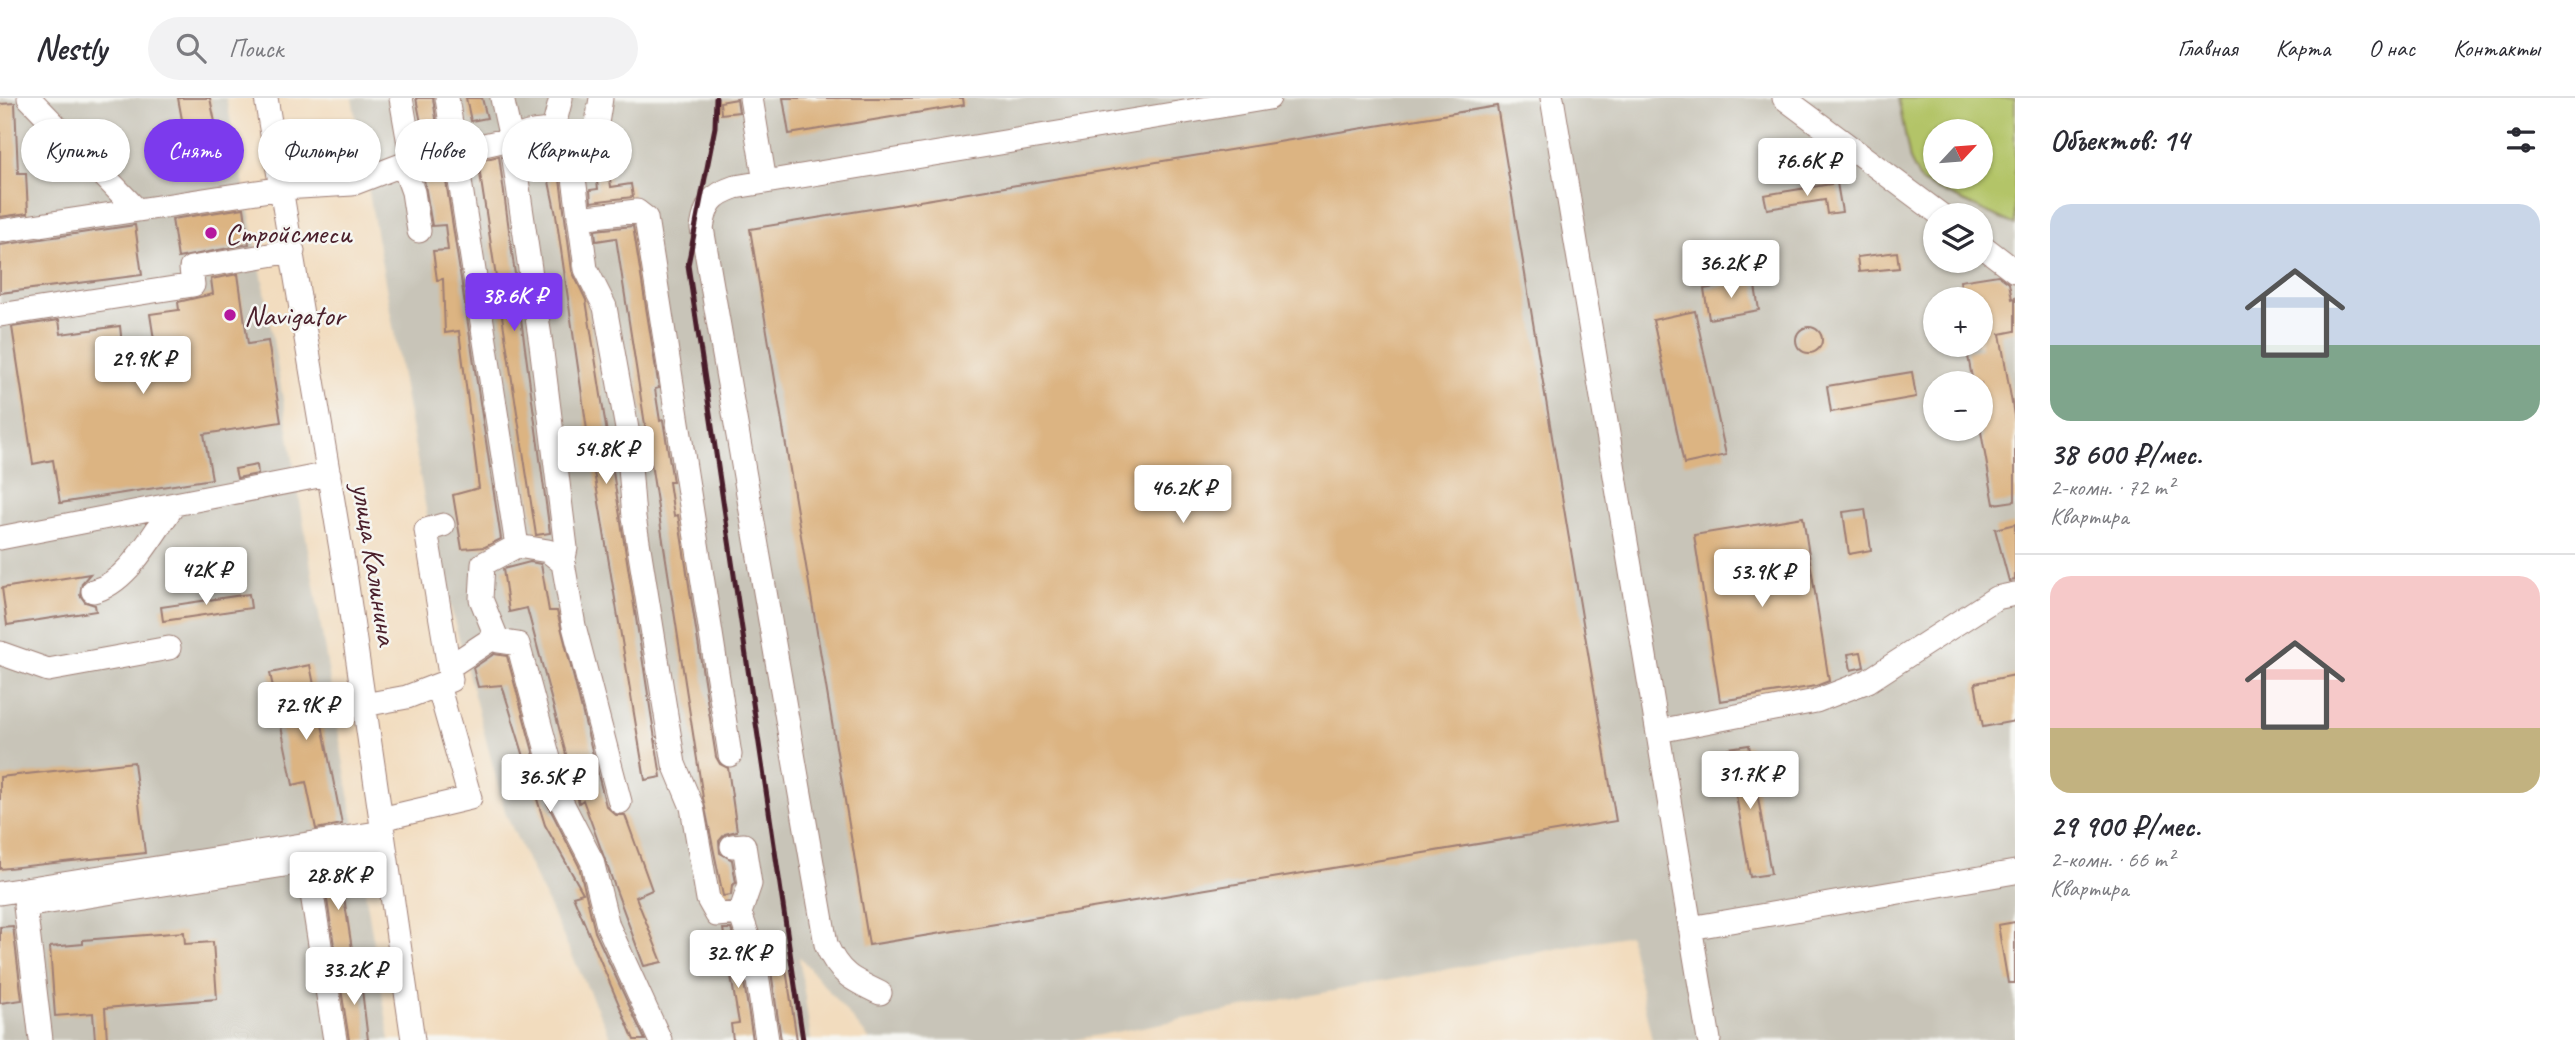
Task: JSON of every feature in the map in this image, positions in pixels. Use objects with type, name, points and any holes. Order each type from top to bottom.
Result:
[{"type":"street","points":[[29,98],[137,210]]},
{"type":"street","name":"улица Калинина","points":[[266,98],[329,474],[413,1040]]},
{"type":"street","points":[[401,98],[403,119]]},
{"type":"street","points":[[447,98],[451,119]]},
{"type":"street","points":[[502,98],[507,119]]},
{"type":"street","points":[[561,98],[561,119]]},
{"type":"street","points":[[598,119],[601,98]]},
{"type":"street","points":[[751,98],[765,182]]},
{"type":"street","points":[[880,993],[856,982],[835,965],[826,944],[702,228],[705,207],[716,193],[765,182],[1269,98]]},
{"type":"street","points":[[1552,98],[1709,1040]]},
{"type":"street","points":[[1784,98],[1925,203]]},
{"type":"street","points":[[0,231],[282,188],[352,184],[395,167]]},
{"type":"street","points":[[411,182],[419,232]]},
{"type":"street","points":[[461,182],[517,546]]},
{"type":"street","points":[[517,182],[547,388],[566,548],[563,563],[574,626],[620,802]]},
{"type":"street","points":[[571,182],[586,269],[605,307],[626,429],[634,517],[674,764],[692,807],[708,899],[717,915],[740,913]]},
{"type":"street","points":[[579,218],[637,211],[646,218],[730,755]]},
{"type":"street","points":[[0,315],[193,285],[191,268],[293,251]]},
{"type":"street","points":[[1993,255],[2015,271]]},
{"type":"street","points":[[0,538],[329,474]]},
{"type":"street","points":[[93,591],[105,588],[122,574],[175,504]]},
{"type":"street","points":[[41,1040],[25,906],[307,862],[470,798],[444,676],[426,530],[443,525]]},
{"type":"street","points":[[563,563],[548,551],[517,546],[482,564],[481,599],[498,641],[518,644],[560,799],[592,861],[608,926],[660,1040]]},
{"type":"street","points":[[1658,731],[1829,696],[1868,681],[1996,598],[2015,594]]},
{"type":"street","points":[[365,705],[407,697],[444,676],[496,635]]},
{"type":"street","points":[[0,653],[48,670],[169,648]]},
{"type":"street","points":[[0,893],[383,834]]},
{"type":"street","points":[[732,846],[744,845],[750,884],[740,913],[754,954],[767,1040]]},
{"type":"street","points":[[307,862],[335,1040]]},
{"type":"street","points":[[1690,928],[2015,872]]},
{"type":"shaded area","points":[[0,98],[226,98],[230,119],[144,119],[144,182],[243,182],[264,286],[390,1040],[0,1040]]},
{"type":"shaded area","points":[[352,98],[1898,98],[1910,160],[1923,183],[1923,189],[1936,189],[1967,203],[1923,203],[1923,273],[1993,273],[1993,215],[2015,225],[2015,1040],[1652,1040],[1629,935],[1073,1040],[870,1040],[799,956],[811,1040],[612,1040],[506,815],[429,526],[367,182],[381,182],[381,119],[356,119]]},
{"type":"green space","points":[[1898,98],[2015,98],[2015,225],[1993,215],[1993,203],[1967,203],[1936,189],[1993,189],[1993,119],[1923,119],[1923,183],[1910,160]]},
{"type":"building","points":[[178,98],[210,98],[214,119],[182,119]]},
{"type":"building","points":[[416,98],[433,98],[436,119],[420,119]]},
{"type":"building","points":[[466,98],[482,98],[487,118],[471,119]]},
{"type":"building","points":[[783,98],[963,98],[964,105],[789,134]]},
{"type":"building","points":[[737,99],[739,112],[721,114],[720,102]]},
{"type":"building","points":[[15,103],[18,173],[21,173],[21,182],[26,182],[28,213],[0,217],[0,104]]},
{"type":"building","points":[[1497,106],[1616,821],[869,945],[750,229]]},
{"type":"building","points":[[499,156],[550,533],[536,535],[481,182],[488,182],[488,159]]},
{"type":"building","points":[[425,182],[446,182],[501,539],[485,547],[462,549],[453,495],[479,488],[459,331],[445,333],[443,279],[437,280],[433,251],[448,250],[445,225],[432,226]]},
{"type":"building","points":[[549,182],[560,182],[572,271],[586,300],[661,777],[645,780],[587,430]]},
{"type":"building","points":[[597,182],[610,182],[611,187],[631,184],[633,197],[591,202],[590,190],[598,189]]},
{"type":"building","points":[[1837,183],[1842,212],[1827,214],[1825,200],[1767,209],[1764,195]]},
{"type":"building","name":"Стройсмеси","points":[[244,208],[249,244],[178,258],[172,219]]},
{"type":"building","points":[[135,225],[142,275],[0,293],[0,245]]},
{"type":"building","points":[[633,226],[659,388],[655,389],[660,421],[663,420],[673,482],[669,482],[674,516],[678,515],[716,757],[720,764],[728,768],[737,831],[725,834],[719,841],[720,853],[732,860],[736,883],[732,885],[731,895],[723,896],[703,798],[616,238],[596,241],[595,230]]},
{"type":"building","points":[[1897,252],[1899,268],[1859,272],[1857,257]]},
{"type":"building","points":[[238,274],[248,344],[268,341],[281,422],[204,434],[212,479],[60,503],[53,460],[33,464],[12,327],[59,320],[61,334],[120,326],[124,364],[157,359],[150,314],[179,310],[178,302],[213,294],[211,279]]},
{"type":"building","points":[[1998,275],[2009,283],[2012,299],[2015,298],[2015,331],[2000,334],[2015,421],[2015,501],[1994,504],[1983,441],[1993,441],[1993,371],[1971,371],[1968,357],[1993,357],[1993,287],[1961,287],[1960,281]]},
{"type":"building","points":[[1754,280],[1759,310],[1709,319],[1704,289]]},
{"type":"building","points":[[1695,311],[1726,455],[1684,464],[1653,320]]},
{"type":"building","points":[[1809,327],[1818,331],[1822,340],[1818,349],[1809,353],[1800,349],[1796,340],[1800,331]]},
{"type":"building","points":[[1912,372],[1916,397],[1831,412],[1827,386]]},
{"type":"building","points":[[257,465],[258,474],[237,478],[235,469]]},
{"type":"building","points":[[1865,509],[1871,550],[1849,554],[1843,512]]},
{"type":"building","points":[[1803,517],[1829,681],[1816,686],[1720,701],[1694,535]]},
{"type":"building","points":[[2015,524],[2015,580],[2009,581],[1995,529]]},
{"type":"building","points":[[530,562],[541,564],[549,611],[557,611],[606,806],[616,815],[625,815],[652,890],[636,897],[662,962],[644,966],[583,800],[579,803],[527,608],[509,612],[503,569]]},
{"type":"building","points":[[90,574],[82,583],[80,595],[85,602],[95,605],[96,611],[7,625],[2,588]]},
{"type":"building","points":[[249,594],[251,608],[163,621],[161,607]]},
{"type":"building","points":[[1861,652],[1864,667],[1851,670],[1848,654]]},
{"type":"building","points":[[494,654],[507,656],[547,803],[579,866],[595,932],[645,1040],[634,1040],[573,896],[583,893],[545,825],[502,685],[478,687],[473,668]]},
{"type":"building","points":[[310,665],[342,824],[316,829],[306,782],[293,785],[270,673]]},
{"type":"building","points":[[2015,675],[2015,721],[1983,727],[1975,683]]},
{"type":"building","points":[[1749,745],[1771,874],[1750,877],[1728,748]]},
{"type":"building","points":[[134,762],[145,853],[0,869],[0,777]]},
{"type":"building","points":[[340,871],[352,949],[335,952],[323,874]]},
{"type":"building","points":[[2015,922],[2015,983],[2008,983],[1998,925]]},
{"type":"building","points":[[13,926],[22,1000],[0,1003],[0,927]]},
{"type":"building","points":[[723,929],[731,929],[740,957],[753,1040],[733,1040],[731,1024],[739,1023]]},
{"type":"building","points":[[184,932],[185,944],[213,942],[217,999],[105,1008],[107,1040],[95,1040],[93,1013],[55,1016],[50,947],[83,944],[83,940]]},
{"type":"building","points":[[786,969],[797,1040],[781,1040],[771,971]]},
{"type":"building","points":[[360,973],[368,1040],[349,1040],[339,976]]},
{"type":"railway","points":[[716,98],[715,127],[688,265],[803,1040]]},
{"type":"place","name":"Стройсмеси","points":[[211,233]]},
{"type":"place","name":"Navigator","points":[[230,315]]}]
